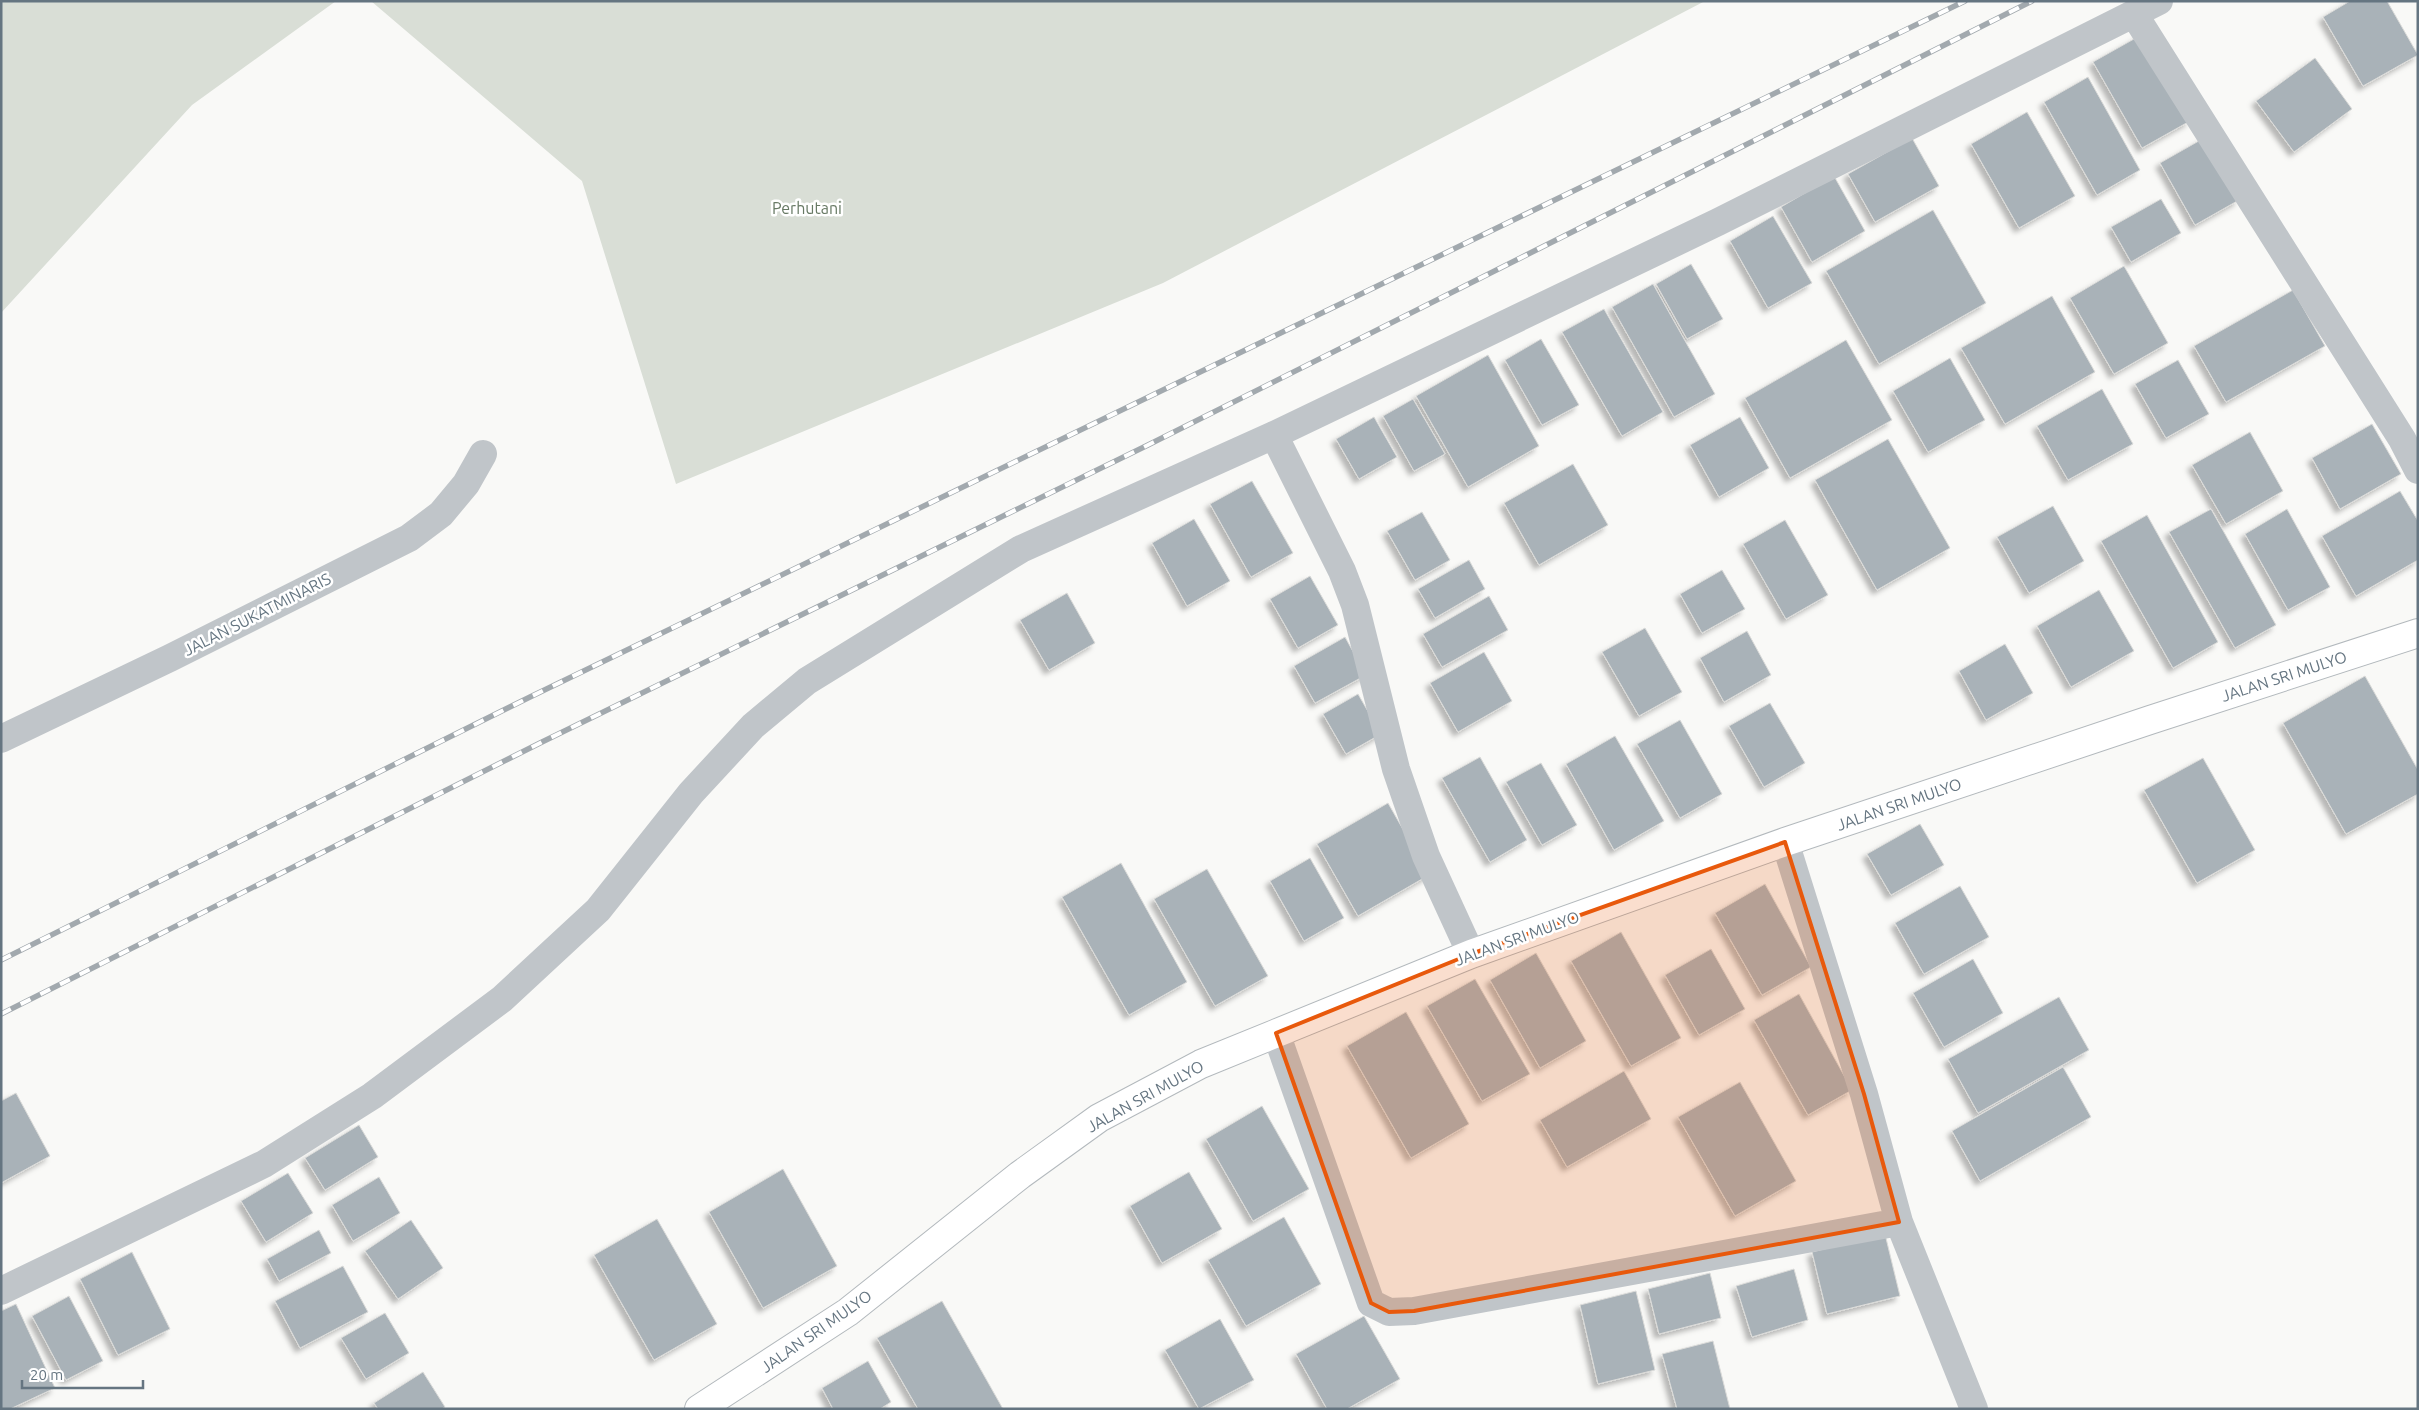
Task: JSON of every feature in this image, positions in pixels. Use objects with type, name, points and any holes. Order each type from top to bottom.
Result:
[{"type":"main road","name":"JALAN SRI MULYO","points":[[699,1409],[848,1312],[1020,1175],[1098,1118],[1201,1064],[1471,954],[1785,842],[2418,633]]},
{"type":"street","points":[[1,1291],[264,1164],[372,1096],[502,999],[598,910],[691,793],[753,726],[806,682],[1021,548],[1274,435],[1718,222],[2160,1]]},
{"type":"street","points":[[2134,14],[2402,439],[2418,470]]},
{"type":"street","points":[[1274,435],[1342,571],[1355,605],[1396,769],[1426,856],[1471,954]]},
{"type":"street","name":"JALAN SUKATMINARIS","points":[[1,739],[179,654],[409,538],[441,514],[466,484],[483,454]]},
{"type":"street","points":[[1785,842],[1864,1094],[1899,1222],[1974,1409]]},
{"type":"street","points":[[1276,1034],[1371,1303],[1389,1312],[1414,1311],[1899,1222]]},
{"type":"highlighted area","points":[[1785,842],[1864,1094],[1899,1222],[1414,1311],[1389,1312],[1371,1303],[1276,1033],[1471,954]]},
{"type":"green space","points":[[1,1],[336,1],[192,105],[1,313]]},
{"type":"green space","name":"Perhutani","points":[[371,1],[1705,1],[1163,283],[676,484],[582,181]]},
{"type":"building","points":[[2350,1],[2387,1],[2418,55],[2363,86],[2323,17]]},
{"type":"building","points":[[2141,35],[2190,121],[2142,148],[2093,62]]},
{"type":"building","points":[[2315,58],[2352,109],[2294,152],[2256,101]]},
{"type":"building","points":[[2088,77],[2140,170],[2097,195],[2044,102]]},
{"type":"building","points":[[2027,112],[2075,196],[2019,228],[1971,144]]},
{"type":"building","points":[[1912,138],[1939,186],[1875,222],[1848,174]]},
{"type":"building","points":[[2204,138],[2239,200],[2195,225],[2160,163]]},
{"type":"building","points":[[1834,176],[1865,231],[1812,262],[1781,207]]},
{"type":"building","points":[[2161,199],[2181,233],[2131,262],[2111,227]]},
{"type":"building","points":[[1933,210],[1986,303],[1879,364],[1826,271]]},
{"type":"building","points":[[1773,216],[1812,283],[1768,308],[1730,241]]},
{"type":"building","points":[[1691,264],[1723,319],[1687,339],[1656,284]]},
{"type":"building","points":[[2124,266],[2168,343],[2114,374],[2070,298]]},
{"type":"building","points":[[1653,284],[1715,394],[1674,417],[1612,307]]},
{"type":"building","points":[[2293,290],[2325,346],[2226,402],[2194,346]]},
{"type":"building","points":[[2052,296],[2095,372],[2005,424],[1961,348]]},
{"type":"building","points":[[1604,309],[1663,412],[1622,436],[1562,332]]},
{"type":"building","points":[[1541,339],[1579,405],[1542,425],[1505,360]]},
{"type":"building","points":[[1846,340],[1892,420],[1790,478],[1745,398]]},
{"type":"building","points":[[1488,355],[1539,446],[1468,487],[1416,396]]},
{"type":"building","points":[[1950,358],[1985,420],[1928,452],[1893,391]]},
{"type":"building","points":[[2178,360],[2209,414],[2166,438],[2135,384]]},
{"type":"building","points":[[2102,389],[2133,444],[2068,480],[2037,426]]},
{"type":"building","points":[[1413,399],[1445,454],[1414,471],[1383,416]]},
{"type":"building","points":[[1374,417],[1397,457],[1359,479],[1336,439]]},
{"type":"building","points":[[1740,417],[1769,468],[1719,497],[1690,445]]},
{"type":"building","points":[[2372,424],[2401,474],[2340,509],[2312,458]]},
{"type":"building","points":[[2250,432],[2283,491],[2226,524],[2192,465]]},
{"type":"building","points":[[1888,439],[1950,548],[1877,590],[1815,480]]},
{"type":"building","points":[[1573,464],[1608,525],[1539,565],[1504,503]]},
{"type":"building","points":[[1252,481],[1293,553],[1251,577],[1210,504]]},
{"type":"building","points":[[2400,491],[2418,521],[2418,560],[2356,596],[2322,536]]},
{"type":"building","points":[[2053,506],[2084,561],[2029,593],[1997,537]]},
{"type":"building","points":[[2211,509],[2276,625],[2235,648],[2169,532]]},
{"type":"building","points":[[2287,509],[2330,587],[2288,610],[2245,534]]},
{"type":"building","points":[[1422,512],[1450,560],[1415,580],[1387,531]]},
{"type":"building","points":[[2147,515],[2218,642],[2173,668],[2101,541]]},
{"type":"building","points":[[1194,519],[1230,581],[1187,606],[1152,543]]},
{"type":"building","points":[[1785,520],[1828,595],[1786,619],[1743,544]]},
{"type":"building","points":[[1469,560],[1485,589],[1435,618],[1418,589]]},
{"type":"building","points":[[1722,570],[1745,609],[1702,633],[1680,594]]},
{"type":"building","points":[[1310,576],[1338,625],[1298,648],[1270,599]]},
{"type":"building","points":[[2099,590],[2134,651],[2071,687],[2037,626]]},
{"type":"building","points":[[1067,593],[1095,643],[1049,670],[1020,620]]},
{"type":"building","points":[[1489,596],[1508,630],[1442,667],[1423,634]]},
{"type":"building","points":[[1645,628],[1682,692],[1639,716],[1602,652]]},
{"type":"building","points":[[1747,631],[1771,675],[1724,702],[1700,658]]},
{"type":"building","points":[[1345,637],[1366,675],[1315,703],[1294,666]]},
{"type":"building","points":[[2005,644],[2033,693],[1986,720],[1959,671]]},
{"type":"building","points":[[1484,652],[1512,701],[1458,732],[1430,683]]},
{"type":"building","points":[[2365,676],[2418,770],[2418,794],[2346,834],[2283,723]]},
{"type":"building","points":[[1358,694],[1381,734],[1346,754],[1323,714]]},
{"type":"building","points":[[1770,703],[1805,763],[1764,787],[1729,726]]},
{"type":"building","points":[[1680,720],[1722,794],[1680,818],[1637,744]]},
{"type":"building","points":[[1615,736],[1664,821],[1614,850],[1566,764]]},
{"type":"building","points":[[1480,757],[1527,840],[1490,862],[1442,778]]},
{"type":"building","points":[[2203,758],[2255,850],[2197,883],[2144,790]]},
{"type":"building","points":[[1541,763],[1577,825],[1542,845],[1506,782]]},
{"type":"building","points":[[1388,803],[1429,875],[1358,916],[1317,844]]},
{"type":"building","points":[[1920,824],[1944,865],[1891,895],[1867,854]]},
{"type":"building","points":[[1310,858],[1344,918],[1304,941],[1270,881]]},
{"type":"building","points":[[1121,863],[1187,982],[1129,1015],[1062,897]]},
{"type":"building","points":[[1207,869],[1268,976],[1215,1006],[1154,899]]},
{"type":"building","points":[[1765,884],[1811,967],[1762,995],[1715,913]]},
{"type":"building","points":[[1960,886],[1989,937],[1924,974],[1895,923]]},
{"type":"building","points":[[1621,932],[1681,1038],[1631,1066],[1571,961]]},
{"type":"building","points":[[1711,949],[1745,1009],[1699,1035],[1665,975]]},
{"type":"building","points":[[1536,953],[1586,1041],[1540,1068],[1490,980]]},
{"type":"building","points":[[1973,959],[2003,1013],[1944,1047],[1913,993]]},
{"type":"building","points":[[1475,979],[1530,1074],[1482,1101],[1427,1006]]},
{"type":"building","points":[[1799,994],[1852,1090],[1808,1115],[1754,1020]]},
{"type":"building","points":[[2059,997],[2089,1050],[1978,1113],[1948,1059]]},
{"type":"building","points":[[1406,1012],[1469,1124],[1411,1158],[1347,1046]]},
{"type":"building","points":[[2063,1067],[2091,1117],[1980,1181],[1952,1131]]},
{"type":"building","points":[[1624,1071],[1651,1119],[1567,1167],[1540,1120]]},
{"type":"building","points":[[1740,1082],[1796,1181],[1735,1216],[1678,1117]]},
{"type":"building","points":[[16,1093],[50,1156],[1,1183],[1,1101]]},
{"type":"building","points":[[1262,1106],[1309,1189],[1253,1221],[1206,1139]]},
{"type":"building","points":[[359,1125],[378,1157],[325,1190],[305,1158]]},
{"type":"building","points":[[783,1169],[837,1266],[763,1308],[709,1212]]},
{"type":"building","points":[[1189,1172],[1222,1229],[1162,1263],[1130,1206]]},
{"type":"building","points":[[288,1173],[313,1213],[266,1242],[241,1201]]},
{"type":"building","points":[[379,1177],[400,1213],[353,1241],[332,1205]]},
{"type":"building","points":[[1284,1217],[1321,1284],[1246,1326],[1208,1260]]},
{"type":"building","points":[[657,1219],[717,1324],[654,1360],[594,1255]]},
{"type":"building","points":[[411,1220],[443,1268],[398,1299],[365,1251]]},
{"type":"building","points":[[319,1230],[331,1253],[279,1281],[267,1259]]},
{"type":"building","points":[[1885,1234],[1900,1296],[1827,1314],[1812,1252]]},
{"type":"building","points":[[132,1252],[170,1329],[118,1355],[80,1279]]},
{"type":"building","points":[[343,1266],[368,1312],[300,1348],[275,1301]]},
{"type":"building","points":[[1794,1269],[1808,1320],[1752,1337],[1736,1286]]},
{"type":"building","points":[[1710,1273],[1721,1318],[1659,1334],[1648,1289]]},
{"type":"building","points":[[1636,1291],[1655,1370],[1598,1384],[1580,1305]]},
{"type":"building","points":[[69,1296],[103,1361],[66,1380],[32,1316]]},
{"type":"building","points":[[942,1301],[1003,1409],[918,1409],[877,1338]]},
{"type":"building","points":[[16,1304],[55,1388],[10,1409],[1,1409],[1,1311]]},
{"type":"building","points":[[385,1313],[409,1353],[366,1379],[341,1338]]},
{"type":"building","points":[[1364,1316],[1400,1379],[1347,1409],[1327,1409],[1296,1354]]},
{"type":"building","points":[[1220,1319],[1254,1380],[1199,1409],[1165,1350]]},
{"type":"building","points":[[1713,1341],[1730,1409],[1677,1409],[1662,1354]]},
{"type":"building","points":[[868,1361],[891,1402],[880,1409],[833,1409],[822,1388]]},
{"type":"building","points":[[423,1372],[445,1407],[442,1409],[378,1409],[374,1403]]},
{"type":"railway","points":[[1,960],[530,697],[1965,1]]},
{"type":"railway","points":[[1,1014],[542,742],[1148,445],[2032,1]]}]
